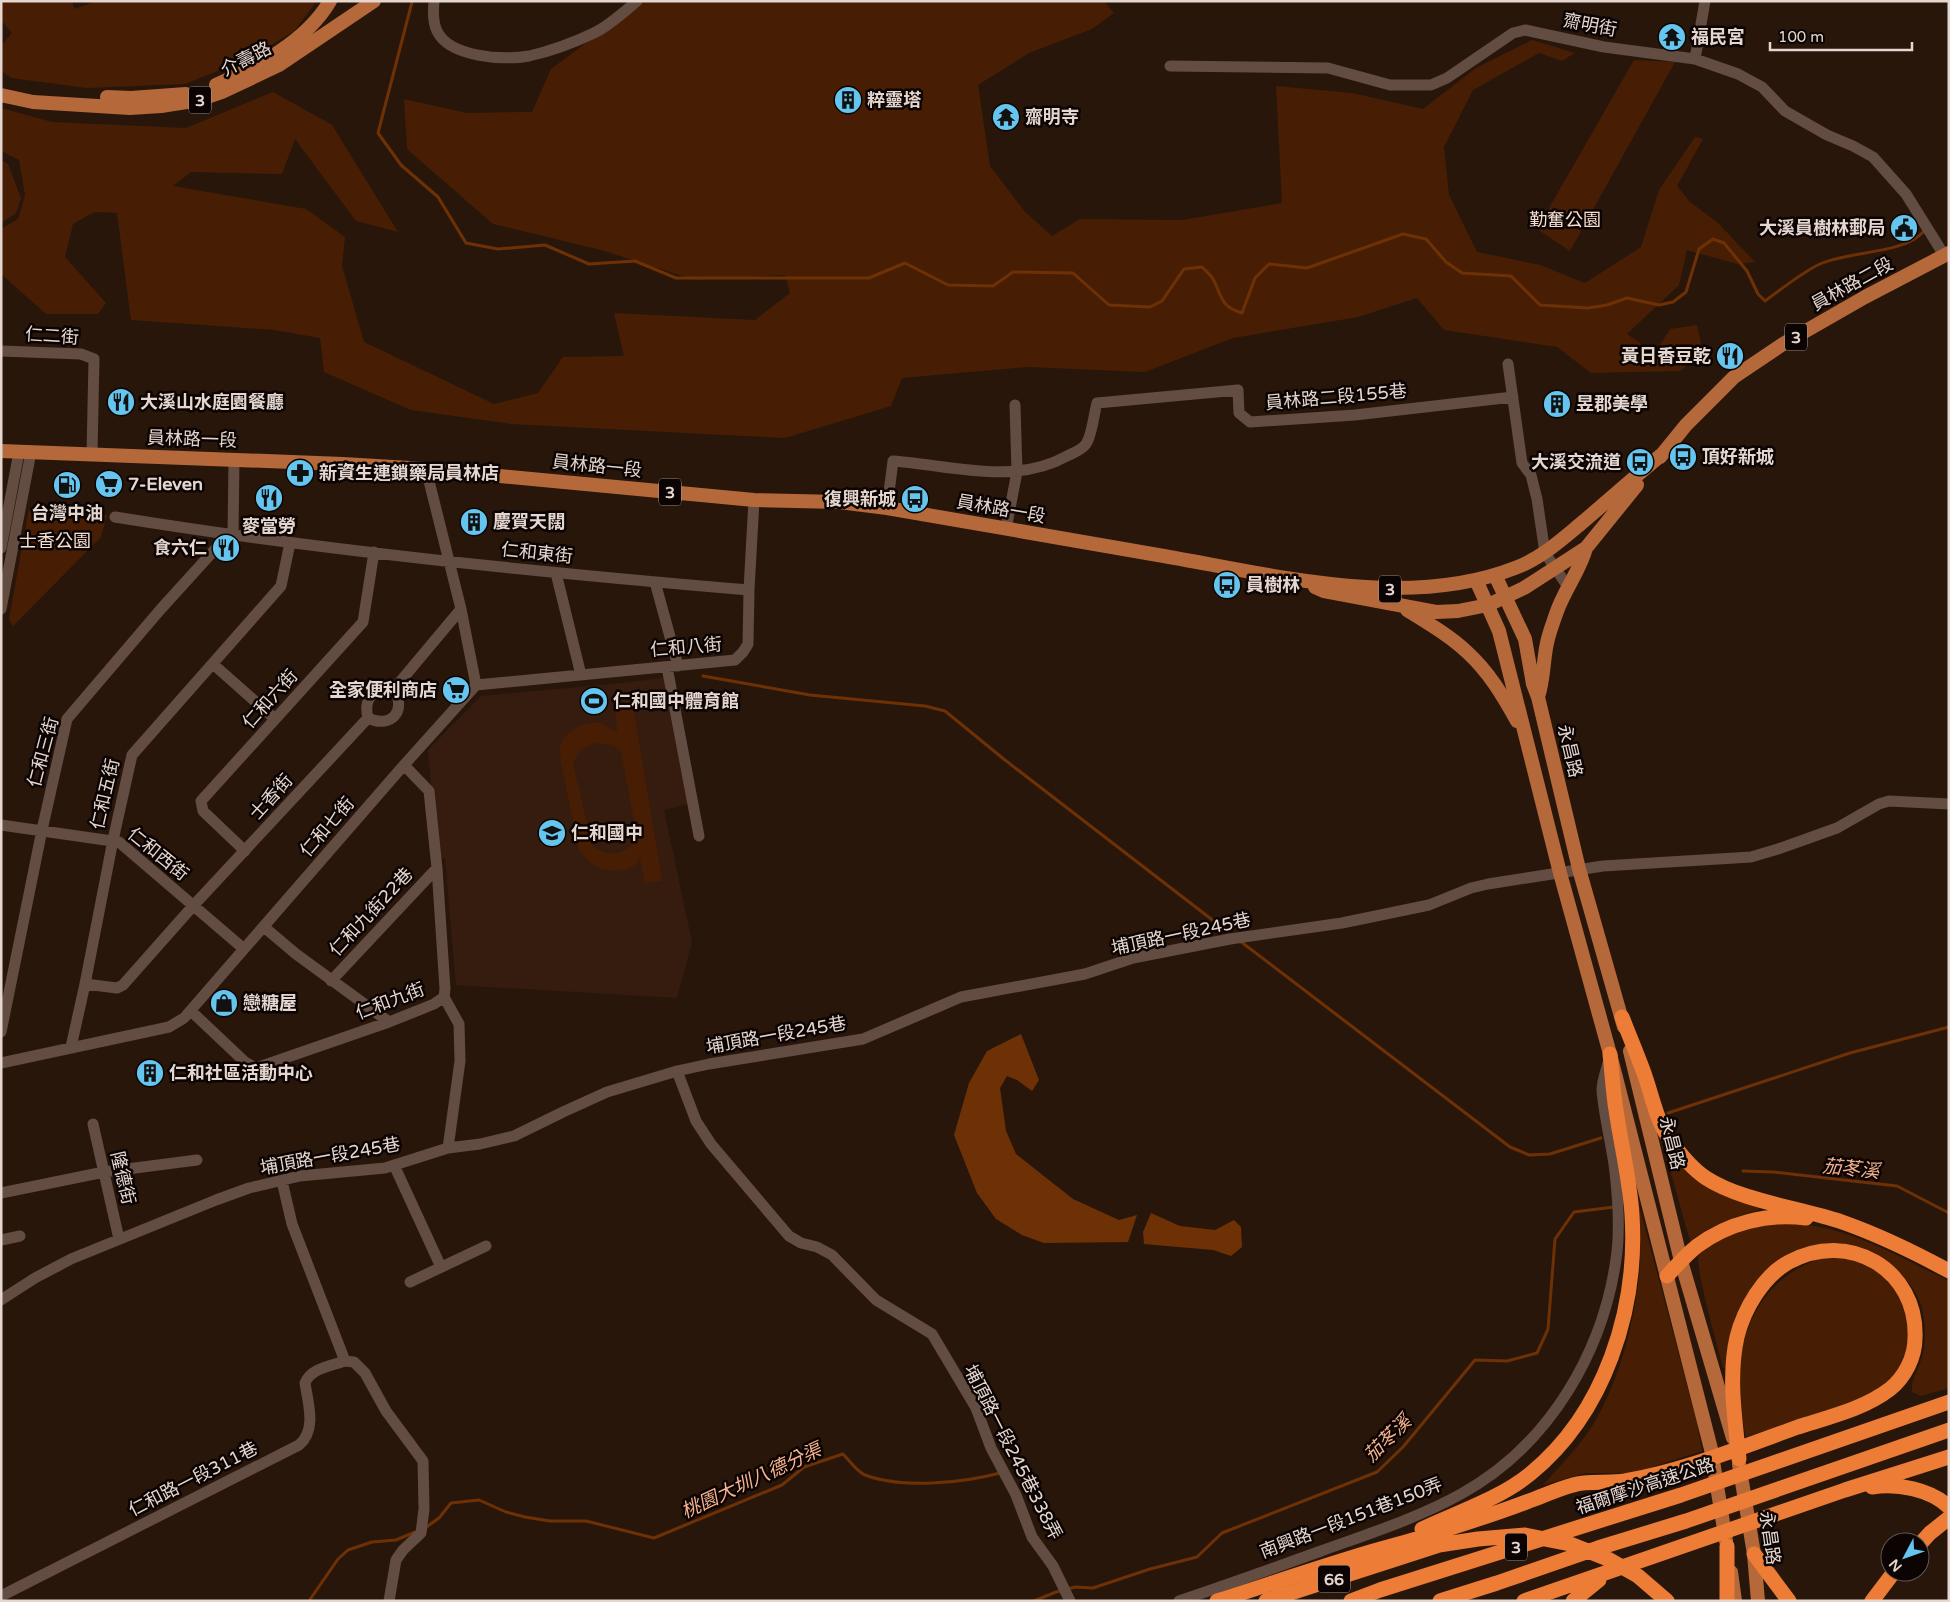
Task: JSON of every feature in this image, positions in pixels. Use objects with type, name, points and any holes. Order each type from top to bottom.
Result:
[{"type":"highway","points":[[1622,1017],[1644,1072],[1659,1120],[1669,1138],[1692,1167],[1717,1184],[1734,1192],[1841,1222],[1882,1237],[1949,1271]]},
{"type":"highway","points":[[1368,1553],[1507,1489],[1530,1474],[1557,1449],[1598,1389],[1608,1368],[1619,1336],[1628,1298],[1633,1259],[1632,1214],[1616,1110],[1610,1054]]},
{"type":"highway","points":[[1667,1276],[1695,1247],[1733,1226],[1756,1219],[1793,1216],[1841,1222]]},
{"type":"highway","points":[[1217,1601],[1426,1536],[1574,1484],[1624,1481],[1674,1470],[1778,1435],[1853,1409],[1872,1400],[1890,1388],[1901,1377],[1908,1366],[1915,1347],[1916,1325],[1912,1304],[1902,1285],[1890,1272],[1874,1261],[1858,1254],[1838,1250],[1822,1251],[1788,1262],[1772,1275],[1762,1287],[1750,1304],[1737,1337],[1733,1398],[1739,1459]]},
{"type":"highway","name":"福爾摩沙高速公路","points":[[1351,1601],[1681,1495],[1949,1402]]},
{"type":"highway","name":"3","points":[[1440,1601],[1598,1548],[1686,1521],[1949,1430]]},
{"type":"highway","points":[[1524,1601],[1845,1490],[1949,1457]]},
{"type":"highway","points":[[1845,1490],[1877,1486],[1904,1487],[1928,1493],[1949,1507]]},
{"type":"highway","points":[[1930,1533],[1949,1518]]},
{"type":"highway","name":"66","points":[[1266,1601],[1439,1545],[1525,1535],[1570,1544],[1608,1559],[1638,1576],[1667,1601]]},
{"type":"highway","points":[[1727,1546],[1727,1601]]},
{"type":"highway","points":[[1754,1554],[1788,1601]]},
{"type":"highway","points":[[1573,1601],[1591,1586],[1609,1575],[1638,1562]]},
{"type":"highway","points":[[1872,1601],[1886,1582]]},
{"type":"main road","name":"介壽路","points":[[1,85],[41,94],[131,98],[179,95],[202,90],[218,84],[264,60],[292,42],[318,20],[330,1]]},
{"type":"main road","name":"介壽路","points":[[1,95],[33,102],[130,108],[161,106],[199,100],[222,92],[279,65],[374,1]]},
{"type":"main road","name":"員林路二段","points":[[1505,596],[1524,588],[1586,548],[1686,425],[1734,377],[1783,344],[1946,254]]},
{"type":"main road","name":"員林路一段","points":[[1,451],[426,469],[754,500],[839,502],[887,508],[1304,580],[1388,589],[1417,589],[1476,580]]},
{"type":"main road","name":"員林路二段","points":[[1476,580],[1517,568],[1545,553],[1666,451]]},
{"type":"main road","points":[[1538,696],[1542,684],[1546,644],[1556,611],[1583,561],[1586,548]]},
{"type":"main road","name":"永昌路","points":[[1495,575],[1525,639],[1533,684],[1538,696],[1579,869],[1622,1017],[1681,1261],[1739,1459],[1754,1554],[1758,1601]]},
{"type":"main road","name":"員林路一段","points":[[1304,580],[1324,591],[1436,612],[1488,605],[1505,596]]},
{"type":"main road","points":[[1476,580],[1499,630],[1560,873],[1610,1054],[1711,1449],[1735,1601]]},
{"type":"main road","points":[[1403,607],[1466,651],[1484,670],[1498,689],[1525,734]]},
{"type":"street","points":[[433,2],[437,32],[444,41],[466,52],[502,57],[527,56],[580,39],[596,32],[637,1]]},
{"type":"street","points":[[1695,59],[1705,1]]},
{"type":"street","name":"齋明街","points":[[1170,66],[1328,68],[1390,85],[1431,85],[1447,78],[1513,33],[1525,30],[1604,47],[1695,59],[1738,74],[1762,87],[1785,111],[1827,135],[1873,157],[1906,194],[1946,254]]},
{"type":"street","name":"仁二街","points":[[1,351],[81,354],[94,360],[92,454]]},
{"type":"street","points":[[1508,364],[1522,463],[1531,476],[1537,499],[1545,553],[1568,587]]},
{"type":"street","name":"員林路二段155巷","points":[[1017,472],[1064,458],[1082,448],[1087,443],[1097,403],[1238,390],[1239,413],[1250,422],[1355,415],[1512,397]]},
{"type":"street","points":[[1006,529],[1017,472],[1015,405]]},
{"type":"street","points":[[1,548],[25,452]]},
{"type":"street","points":[[1,609],[25,452]]},
{"type":"street","points":[[230,535],[234,460]]},
{"type":"street","points":[[887,508],[893,461],[988,472],[1017,472]]},
{"type":"street","points":[[426,469],[461,609],[476,685]]},
{"type":"street","name":"仁和八街","points":[[476,685],[735,660],[748,644],[754,500]]},
{"type":"street","name":"仁和東街","points":[[115,517],[290,543],[556,573],[749,590]]},
{"type":"street","name":"仁和三街","points":[[1,1032],[42,830],[67,719],[160,610],[230,535]]},
{"type":"street","name":"仁和五街","points":[[71,1047],[112,840],[132,756],[282,586],[290,543]]},
{"type":"street","name":"仁和六街","points":[[245,851],[203,811],[201,801],[363,622],[374,552]]},
{"type":"street","points":[[556,573],[581,674]]},
{"type":"street","points":[[655,582],[673,666],[699,836]]},
{"type":"street","points":[[394,689],[461,609]]},
{"type":"street","points":[[213,664],[275,720]]},
{"type":"street","name":"仁和七街","points":[[1,1063],[169,1027],[184,1018],[404,764],[476,685]]},
{"type":"street","points":[[383,688],[394,689],[399,698],[399,708],[394,716],[386,722],[376,722],[368,718],[366,709],[368,700],[373,693],[383,688]]},
{"type":"street","name":"士香街","points":[[85,984],[117,988],[123,985],[193,906],[368,718]]},
{"type":"street","name":"仁和九街","points":[[191,1011],[246,1062],[256,1068],[389,1022],[434,1004],[444,997],[437,868],[429,791],[404,764]]},
{"type":"street","name":"埔頂路一段245巷","points":[[1,1300],[52,1268],[119,1239],[249,1188],[300,1176],[385,1168],[448,1148],[480,1144],[514,1136],[607,1092],[677,1071],[708,1064],[863,1038],[961,997],[1085,974],[1133,958],[1230,939],[1342,923],[1429,905],[1471,888],[1579,869],[1751,857],[1837,828],[1879,804],[1889,801],[1949,804]]},
{"type":"street","name":"仁和西街","points":[[1,825],[119,842],[244,949]]},
{"type":"street","name":"仁和九街22巷","points":[[331,981],[437,868]]},
{"type":"street","points":[[264,927],[331,981],[389,1022]]},
{"type":"street","points":[[444,997],[459,1024],[460,1034],[460,1061],[448,1148]]},
{"type":"street","name":"南興路一段151巷150弄","points":[[1179,1601],[1372,1533],[1461,1494],[1490,1475],[1515,1454],[1544,1424],[1562,1401],[1584,1364],[1600,1327],[1612,1285],[1619,1217],[1615,1172],[1602,1088],[1610,1054]]},
{"type":"street","name":"埔頂路一段245巷338弄","points":[[677,1071],[696,1121],[711,1144],[789,1236],[801,1243],[817,1247],[832,1255],[876,1300],[932,1334],[976,1408],[991,1448],[1016,1495],[1032,1537],[1053,1566],[1070,1599]]},
{"type":"street","name":"隆德街","points":[[93,1124],[119,1239]]},
{"type":"street","points":[[1,1193],[104,1172],[197,1160]]},
{"type":"street","points":[[394,1165],[441,1267]]},
{"type":"street","points":[[282,1181],[292,1224],[345,1361],[354,1362],[365,1373],[386,1411],[423,1461],[424,1509],[421,1529],[396,1560],[389,1601]]},
{"type":"street","points":[[1,1240],[20,1236]]},
{"type":"street","points":[[410,1282],[486,1246]]},
{"type":"street","name":"仁和路一段311巷","points":[[1,1596],[300,1444],[306,1439],[310,1429],[304,1383],[315,1371],[345,1361]]},
{"type":"shaded area","name":"仁和國中","points":[[669,677],[691,803],[664,810],[692,942],[677,998],[456,985],[445,859],[438,856],[428,750],[481,696]]},
{"type":"shaded area","points":[[1021,1034],[1039,1080],[1032,1091],[1017,1080],[1007,1076],[1000,1088],[1006,1131],[1016,1154],[1073,1199],[1119,1220],[1137,1215],[1128,1242],[1044,1243],[1022,1235],[996,1219],[977,1193],[954,1135],[969,1083],[987,1051]]},
{"type":"shaded area","points":[[1151,1213],[1180,1226],[1215,1230],[1234,1220],[1241,1227],[1242,1247],[1231,1256],[1213,1250],[1144,1244],[1143,1232]]},
{"type":"green space","points":[[1,1],[72,1],[74,9],[98,1],[317,1],[294,31],[252,57],[185,84],[87,88],[11,78],[1,71],[1,46],[12,33],[1,20]]},
{"type":"green space","points":[[643,1],[1104,1],[1114,13],[1092,29],[1029,53],[978,85],[990,166],[1025,212],[1052,236],[1080,219],[1182,220],[1282,203],[1276,86],[1352,93],[1423,109],[1476,68],[1532,40],[1575,53],[1562,61],[1539,53],[1473,90],[1444,147],[1449,195],[1477,252],[1540,265],[1585,283],[1641,247],[1659,190],[1695,137],[1703,139],[1677,186],[1690,202],[1717,222],[1755,262],[1737,264],[1687,250],[1679,285],[1627,334],[1655,353],[1670,329],[1697,325],[1703,353],[1680,371],[1591,373],[1557,347],[1444,330],[1417,298],[1358,317],[1233,338],[1145,372],[1028,367],[902,378],[891,406],[785,438],[511,424],[411,410],[324,372],[320,338],[274,330],[131,320],[117,213],[94,212],[73,224],[65,257],[106,303],[98,314],[46,314],[1,274],[1,229],[18,219],[25,195],[19,160],[1,151],[1,108],[52,122],[186,128],[273,92],[332,125],[398,232],[356,221],[295,139],[282,174],[191,172],[173,186],[306,209],[345,237],[342,266],[364,342],[494,404],[538,393],[563,357],[624,356],[614,313],[755,320],[790,293],[785,275],[695,280],[601,250],[493,224],[407,149],[404,99],[467,113],[532,112],[551,69]]},
{"type":"green space","name":"勤奮公園","points":[[1634,60],[1675,62],[1570,251],[1537,229]]},
{"type":"green space","points":[[1,160],[8,164],[21,198],[16,213],[1,223]]},
{"type":"green space","name":"士香公園","points":[[29,509],[107,515],[101,537],[13,626],[9,619]]},
{"type":"green space","points":[[632,700],[661,881],[645,883],[640,858],[628,869],[604,870],[591,863],[579,850],[560,759],[560,747],[565,736],[581,725],[601,724],[617,733],[615,703]],"holes":[[[594,743],[614,745],[621,752],[637,836],[629,847],[617,853],[604,852],[592,845],[573,763],[581,750]]]},
{"type":"green space","points":[[1660,1134],[1670,1148],[1759,1205],[1759,1210],[1723,1222],[1690,1241]]},
{"type":"green space","points":[[1639,1205],[1697,1423],[1702,1451],[1633,1473],[1585,1473],[1543,1485],[1589,1431],[1612,1387],[1619,1367],[1631,1326],[1638,1286],[1640,1266]]},
{"type":"green space","points":[[1785,1223],[1808,1225],[1850,1235],[1889,1251],[1949,1281],[1949,1388],[1921,1396],[1912,1392],[1913,1380],[1923,1353],[1925,1330],[1919,1300],[1908,1282],[1882,1257],[1853,1245],[1838,1243],[1807,1247],[1792,1253],[1778,1261],[1765,1273],[1740,1305],[1732,1331],[1727,1367],[1723,1368],[1703,1291],[1698,1262],[1699,1255],[1718,1240],[1737,1232],[1761,1225]]},
{"type":"green space","points":[[1824,1258],[1837,1258],[1867,1265],[1883,1277],[1898,1295],[1906,1308],[1908,1320],[1907,1350],[1901,1366],[1879,1388],[1864,1396],[1746,1437],[1741,1409],[1739,1380],[1740,1360],[1751,1321],[1773,1288],[1788,1275],[1805,1265]]},
{"type":"waterway","points":[[412,2],[378,133],[401,165],[438,197],[466,243],[498,249],[545,245],[589,264],[635,261],[676,278],[869,278],[905,263],[948,285],[993,286],[1013,272],[1073,273],[1109,305],[1150,307],[1162,301],[1184,269],[1202,267],[1213,279],[1223,301],[1242,313],[1255,278],[1269,264],[1307,268],[1403,234],[1426,239],[1446,262],[1462,273],[1511,276],[1540,305],[1588,308],[1607,305],[1627,298],[1659,305],[1673,302],[1686,292],[1699,249],[1713,239],[1724,243],[1747,271],[1758,294],[1765,301],[1820,264],[1903,244],[1923,232]]},
{"type":"waterway","points":[[703,676],[810,695],[925,706],[945,711],[1005,760],[1228,932]]},
{"type":"waterway","points":[[1240,941],[1510,1147],[1529,1155],[1550,1154],[1601,1138]]},
{"type":"waterway","points":[[1668,1113],[1850,1053],[1949,1027]]},
{"type":"waterway","name":"茄苳溪","points":[[1743,1171],[1773,1172],[1897,1186],[1949,1213]]},
{"type":"waterway","name":"茄苳溪","points":[[1034,1601],[1056,1592],[1075,1587],[1093,1588],[1150,1569],[1197,1557],[1222,1533],[1377,1472],[1403,1447],[1475,1360],[1507,1361],[1537,1353],[1548,1329],[1555,1239],[1574,1212],[1614,1207]]},
{"type":"waterway","name":"桃園大圳八德分渠","points":[[425,1528],[439,1518],[451,1503],[479,1500],[506,1512],[525,1517],[550,1521],[586,1521],[654,1538],[782,1485],[804,1467],[843,1454],[856,1469],[865,1475],[896,1482],[951,1482],[1000,1473]]},
{"type":"waterway","name":"桃園大圳八德分渠","points":[[309,1601],[338,1559],[348,1550],[372,1542],[396,1540],[415,1532]]},
{"type":"place","name":"福民宮","points":[[1672,37]]},
{"type":"place","name":"粹靈塔","points":[[848,100]]},
{"type":"place","name":"齋明寺","points":[[1006,117]]},
{"type":"place","name":"大溪員樹林郵局","points":[[1904,228]]},
{"type":"place","name":"黃日香豆乾","points":[[1730,356]]},
{"type":"place","name":"大溪山水庭園餐廳","points":[[121,402]]},
{"type":"place","name":"昱郡美學","points":[[1557,404]]},
{"type":"place","name":"頂好新城","points":[[1683,457]]},
{"type":"place","name":"大溪交流道","points":[[1640,462]]},
{"type":"place","name":"新資生連鎖藥局員林店","points":[[300,473]]},
{"type":"place","name":"7-Eleven","points":[[109,484]]},
{"type":"place","name":"台灣中油","points":[[67,485]]},
{"type":"place","name":"麥當勞","points":[[269,498]]},
{"type":"place","name":"復興新城","points":[[915,499]]},
{"type":"place","name":"慶賀天闊","points":[[474,522]]},
{"type":"place","name":"食六仁","points":[[226,548]]},
{"type":"place","name":"員樹林","points":[[1227,585]]},
{"type":"place","name":"全家便利商店","points":[[456,690]]},
{"type":"place","name":"仁和國中體育館","points":[[594,701]]},
{"type":"place","name":"仁和國中","points":[[552,833]]},
{"type":"place","name":"戀糖屋","points":[[224,1003]]},
{"type":"place","name":"仁和社區活動中心","points":[[150,1073]]}]
